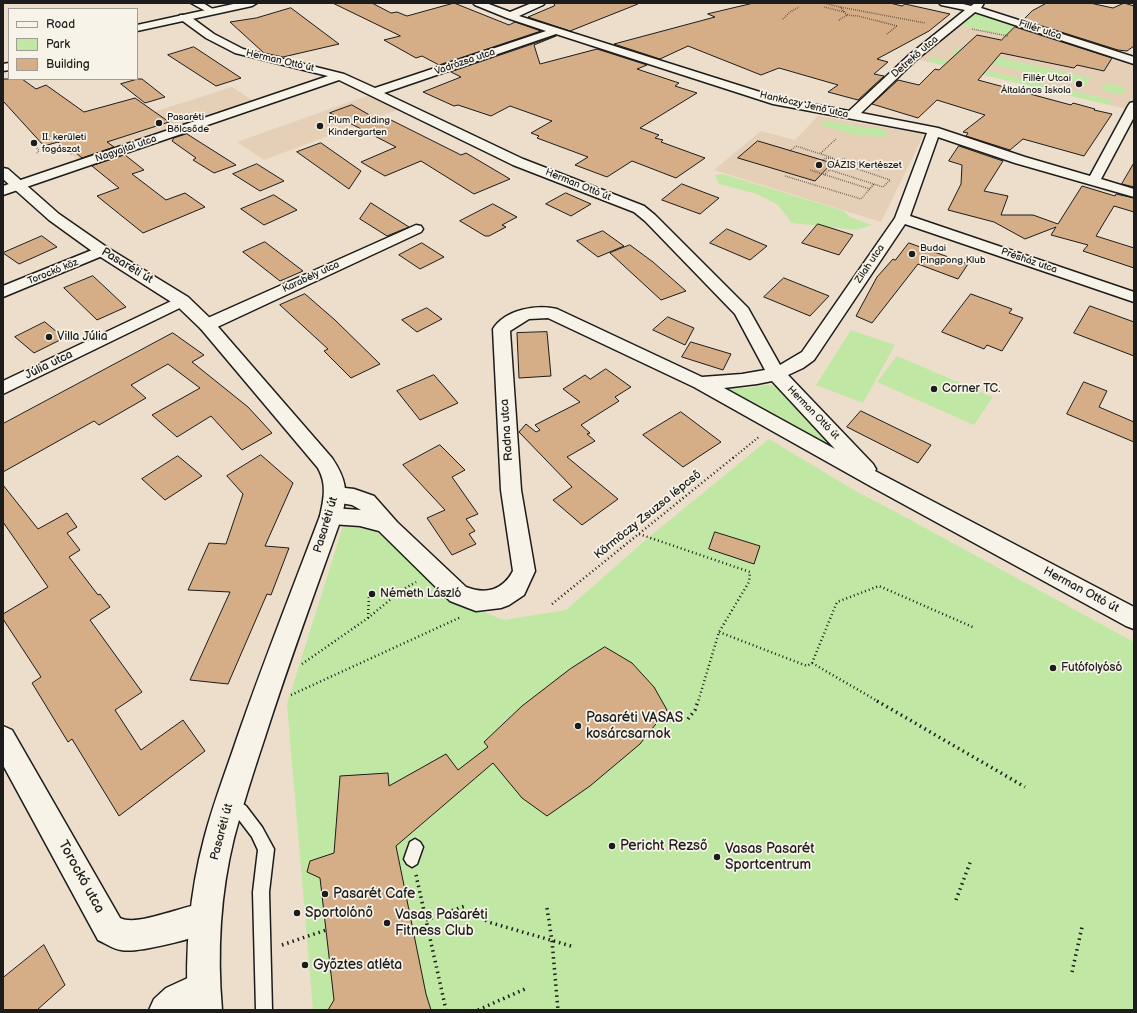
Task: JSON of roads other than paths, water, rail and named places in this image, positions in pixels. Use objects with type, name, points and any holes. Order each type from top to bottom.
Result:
[{"type":"street","points":[[196,3],[211,11]]},
{"type":"street","points":[[138,28],[186,19],[211,11],[252,3]]},
{"type":"street","name":"Hankóczy Jenő utca","points":[[478,3],[510,16],[777,102],[934,131],[1093,182],[1134,193]]},
{"type":"street","points":[[510,16],[540,3]]},
{"type":"street","name":"Fillér utca","points":[[944,3],[978,6],[1134,61]]},
{"type":"street","name":"Detrekő utca","points":[[851,116],[912,58],[978,6]]},
{"type":"street","name":"Herman Ottó út","points":[[186,19],[210,36],[239,51],[340,76],[518,162],[639,209],[650,218],[742,312],[775,373],[879,482]]},
{"type":"street","name":"Vadrózsa utca","points":[[375,92],[556,31]]},
{"type":"street","name":"Nagyajtai utca","points":[[3,191],[340,76]]},
{"type":"street","points":[[1093,182],[1134,106]]},
{"type":"street","name":"Zilah utca","points":[[775,373],[789,369],[808,356],[902,218],[934,131]]},
{"type":"street","name":"Pasaréti út","points":[[3,172],[54,218],[102,251],[182,301],[206,325],[325,463],[333,478],[334,506],[264,698],[219,838],[211,875],[205,918],[204,999]]},
{"type":"street","name":"Présház utca","points":[[902,218],[1134,297]]},
{"type":"street","name":"Karabély utca","points":[[206,325],[416,229]]},
{"type":"street","name":"Torockó köz","points":[[3,292],[102,251]]},
{"type":"street","name":"Júlia utca","points":[[3,388],[182,301]]},
{"type":"street","name":"Radna utca","points":[[334,506],[388,527],[458,594],[476,601],[501,598],[516,588],[524,571],[511,490],[501,329],[512,320],[524,314],[550,313],[700,384],[774,425]]},
{"type":"street","name":"Radna utca","points":[[700,384],[741,382],[775,373]]},
{"type":"street","name":"Herman Ottó út","points":[[774,425],[1134,619]]},
{"type":"street","name":"Torockó utca","points":[[3,739],[109,929],[121,935],[138,935],[205,918]]},
{"type":"street","points":[[165,1010],[177,999],[204,999]]},
{"type":"lane","points":[[230,803],[241,811],[257,832],[266,849],[261,892],[264,1010]]},
{"type":"place","name":"Fillér Utcai Általános Iskola","points":[[1079,84]]},
{"type":"place","name":"Pasaréti Bölcsőde","points":[[159,123]]},
{"type":"place","name":"Plum Pudding Kindergarten","points":[[320,126]]},
{"type":"place","name":"II. kerületi fogászat","points":[[34,143]]},
{"type":"place","name":"OÁZIS Kertészet","points":[[819,165]]},
{"type":"place","name":"Budai Pingpong Klub","points":[[912,254]]},
{"type":"place","name":"Villa Júlia","points":[[49,337]]},
{"type":"place","name":"Corner TC.","points":[[934,389]]},
{"type":"place","name":"Németh László","points":[[372,594]]},
{"type":"place","name":"Futófolyósó","points":[[1053,668]]},
{"type":"place","name":"Pasaréti VASAS kosárcsarnok","points":[[578,726]]},
{"type":"place","name":"Pericht Rezső","points":[[612,846]]},
{"type":"place","name":"Vasas Pasarét Sportcentrum","points":[[717,857]]},
{"type":"place","name":"Pasarét Cafe","points":[[325,894]]},
{"type":"place","name":"Sportolónő","points":[[297,913]]},
{"type":"place","name":"Vasas Pasaréti Fitness Club","points":[[387,923]]},
{"type":"place","name":"Győztes atléta","points":[[305,965]]}]
